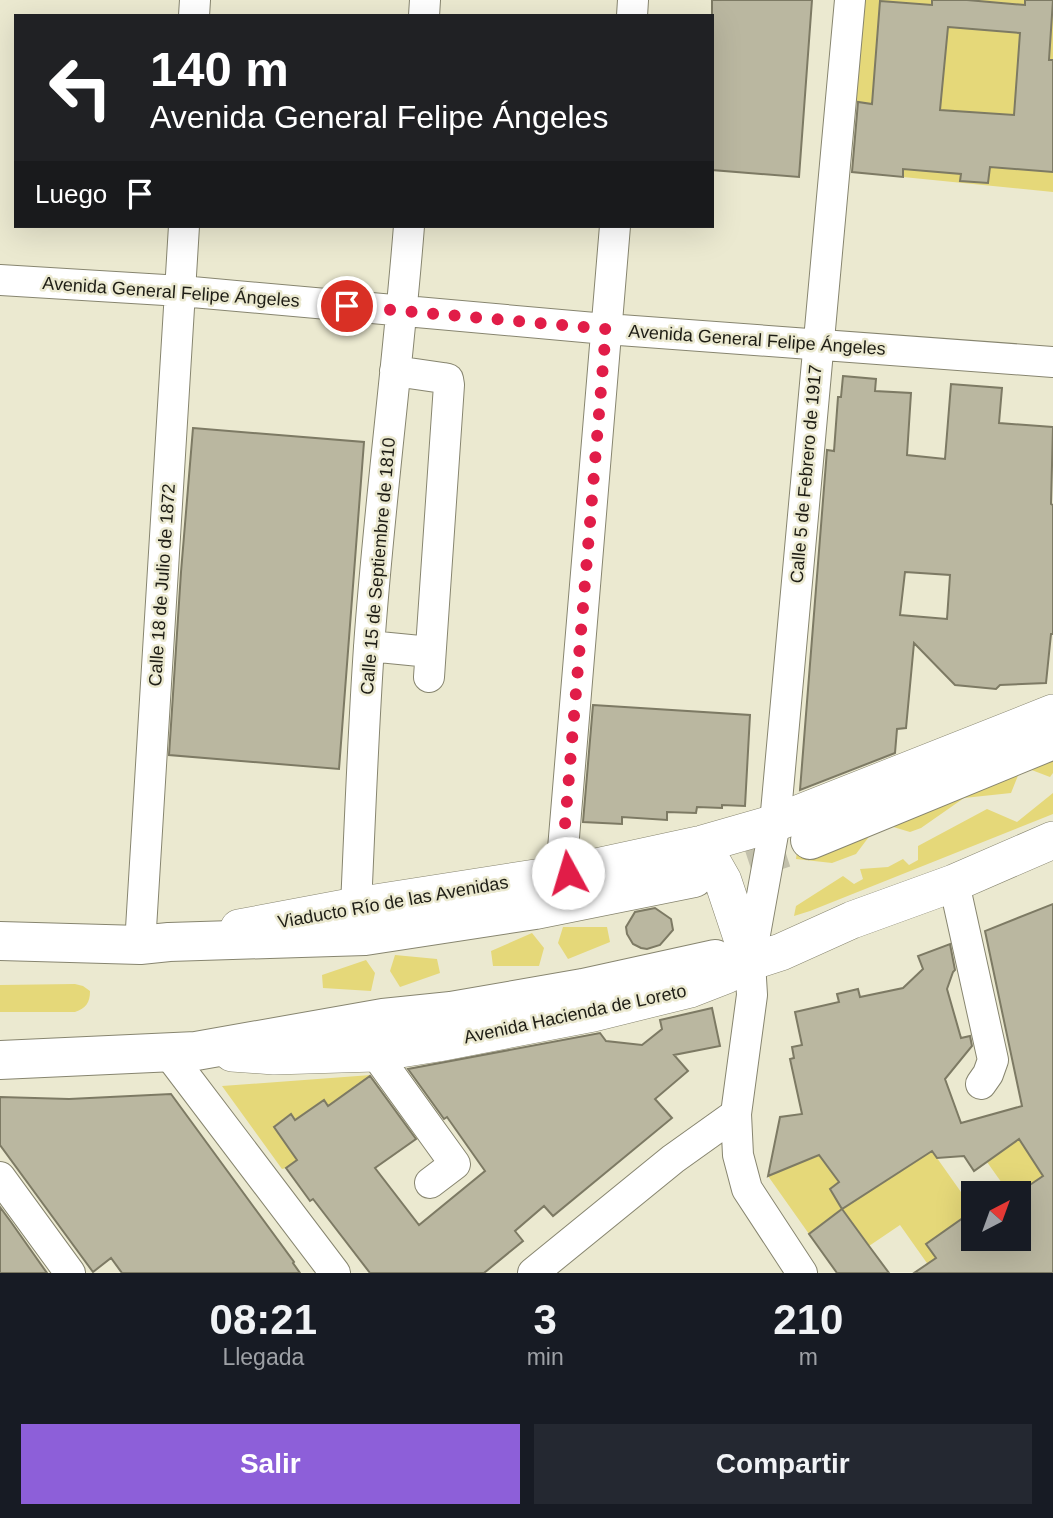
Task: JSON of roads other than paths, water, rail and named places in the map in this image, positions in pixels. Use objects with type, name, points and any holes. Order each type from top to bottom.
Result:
[{"type":"main road","points":[[810,840],[1053,740]]},
{"type":"main road","name":"Viaducto Río de las Avenidas","points":[[0,941],[154,943],[365,936],[535,910],[698,861]]},
{"type":"main road","points":[[0,1060],[182,1052],[383,1018],[451,1011],[733,961]]},
{"type":"street","name":"Calle 5 de Febrero de 1917","points":[[802,1273],[747,1189],[738,1155],[736,1114],[752,995],[733,961],[775,823],[850,0]]},
{"type":"street","name":"Calle 18 de Julio de 1872","points":[[154,943],[184,228]]},
{"type":"street","name":"Calle 15 de Septiembre de 1810","points":[[356,906],[369,646],[409,228]]},
{"type":"street","points":[[568,873],[563,849],[615,228]]},
{"type":"street","name":"Avenida General Felipe Ángeles","points":[[0,280],[181,291],[606,329],[1053,362]]},
{"type":"street","points":[[369,646],[430,664],[449,385],[448,379],[395,371]]},
{"type":"street","name":"Viaducto Río de las Avenidas","points":[[154,943],[356,906],[568,873],[698,861],[775,823],[1053,713]]},
{"type":"street","name":"Avenida Hacienda de Loreto","points":[[182,1052],[274,1055],[374,1053],[593,1013],[690,989],[726,975],[733,961],[781,952],[852,920],[954,883],[1053,840]]},
{"type":"street","points":[[698,861],[723,881],[740,928],[733,961]]},
{"type":"street","points":[[954,883],[993,1060],[981,1084]]},
{"type":"street","points":[[182,1052],[335,1273]]},
{"type":"street","points":[[374,1053],[455,1164],[430,1183]]},
{"type":"street","points":[[533,1273],[673,1158],[736,1114]]},
{"type":"street","points":[[0,1177],[70,1273]]},
{"type":"tunnel","points":[[694,878],[810,840]]}]
